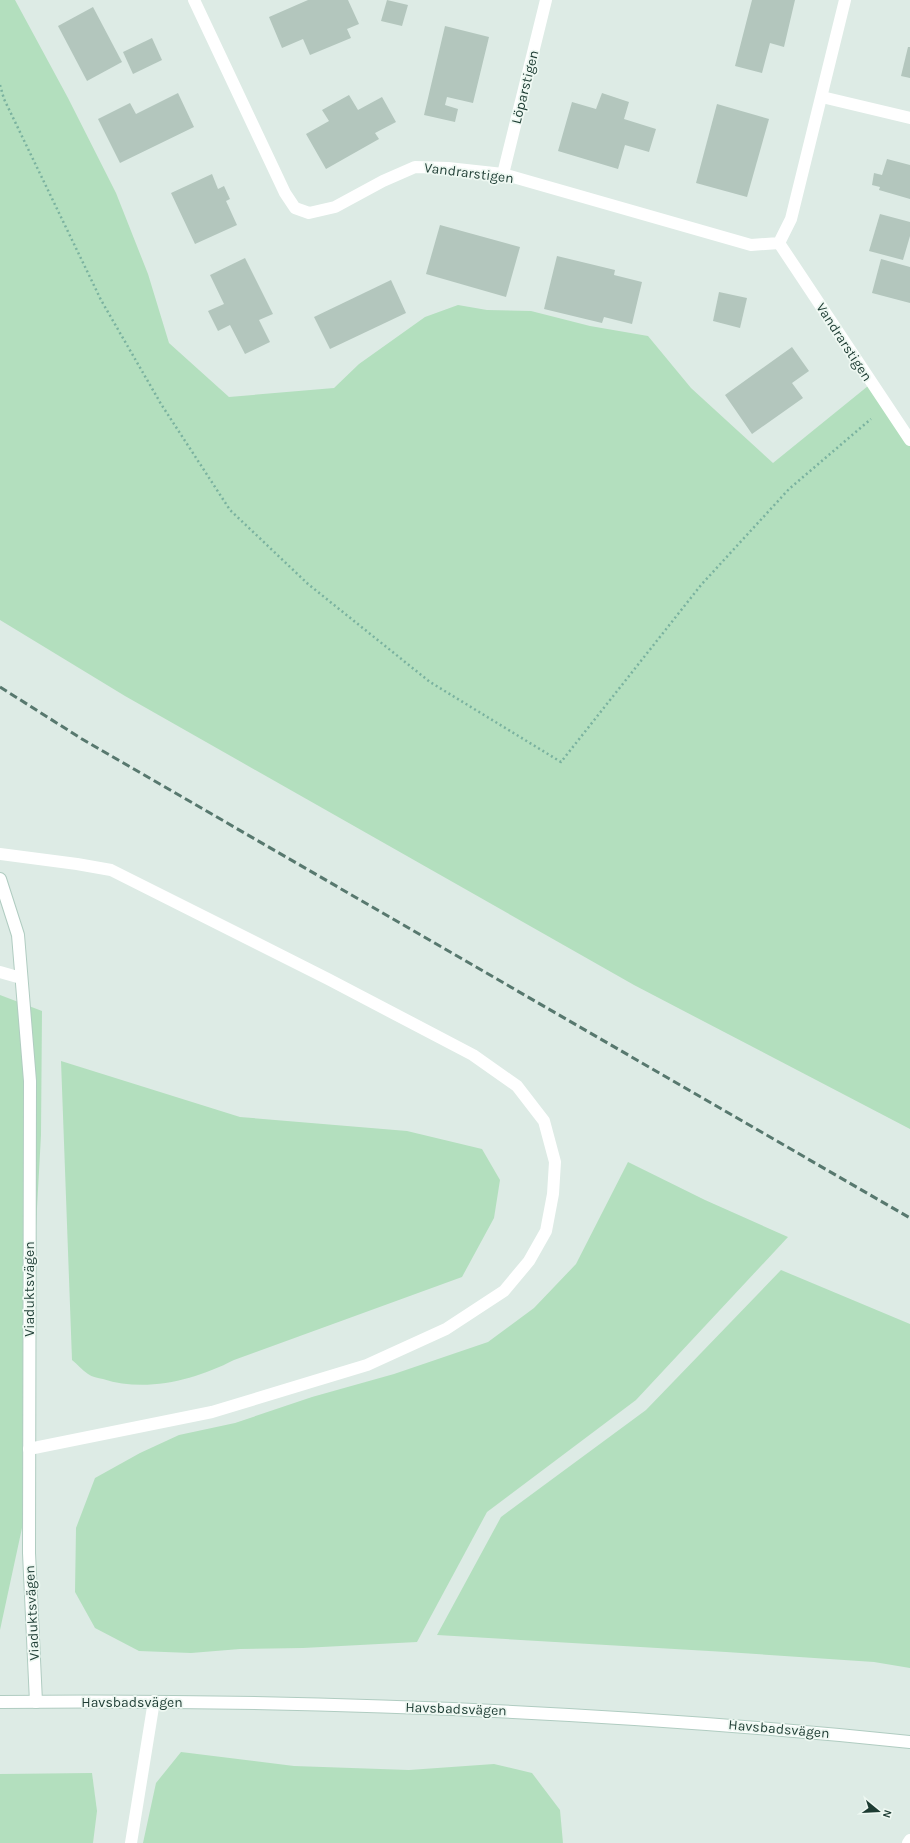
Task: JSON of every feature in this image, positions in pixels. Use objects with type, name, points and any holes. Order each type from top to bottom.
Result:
[{"type":"street","name":"Vandrarstigen","points":[[194,0],[285,193],[295,208],[309,213],[335,207],[383,181],[415,167],[448,168],[503,174],[739,243],[751,245],[779,243],[910,440]]},
{"type":"street","name":"Löparstigen","points":[[503,174],[546,0]]},
{"type":"street","points":[[779,243],[791,219],[845,0]]},
{"type":"street","points":[[822,97],[910,118]]},
{"type":"street","points":[[0,854],[111,870],[328,979],[473,1055],[517,1086],[544,1121],[554,1162],[553,1194],[546,1231],[529,1261],[504,1291],[446,1329],[367,1365],[212,1412],[29,1450]]},
{"type":"street","name":"Viaduktsvägen","points":[[0,879],[18,935],[30,1081],[29,1553],[36,1702]]},
{"type":"street","points":[[0,972],[21,978]]},
{"type":"street","points":[[131,1843],[154,1701]]},
{"type":"street","name":"Havsbadsvägen","points":[[0,1702],[154,1701],[372,1705],[570,1714],[778,1728],[910,1742]]},
{"type":"path","points":[[0,85],[4,99],[101,300],[161,404],[230,510],[308,584],[430,682],[561,762],[701,585],[789,489],[886,405]]},
{"type":"green space","points":[[0,0],[15,0],[68,98],[116,193],[148,274],[169,343],[229,397],[334,388],[359,364],[425,317],[458,305],[487,310],[531,311],[590,326],[648,336],[691,388],[773,463],[868,386],[910,431],[910,1129],[634,985],[125,696],[0,620]]},
{"type":"green space","points":[[0,995],[42,1011],[41,1135],[31,1317],[25,1514],[0,1630]]},
{"type":"green space","points":[[61,1061],[240,1117],[407,1131],[482,1149],[500,1180],[494,1218],[462,1277],[187,1378],[170,1382],[136,1385],[93,1377],[72,1360]]},
{"type":"green space","points":[[628,1162],[705,1200],[788,1237],[636,1400],[487,1512],[417,1642],[303,1648],[240,1649],[191,1653],[139,1651],[95,1628],[75,1592],[76,1528],[95,1478],[140,1453],[179,1435],[235,1423],[312,1397],[394,1374],[488,1342],[534,1308],[576,1264]]},
{"type":"green space","points":[[781,1270],[910,1324],[910,1668],[874,1662],[437,1635],[501,1517],[646,1410]]},
{"type":"green space","points":[[181,1752],[294,1766],[409,1770],[494,1764],[532,1773],[560,1810],[563,1843],[143,1843],[156,1783]]},
{"type":"green space","points":[[92,1773],[97,1811],[93,1843],[0,1843],[0,1774]]},
{"type":"building","points":[[308,0],[348,0],[359,24],[347,29],[351,38],[310,55],[303,39],[282,48],[269,17]]},
{"type":"building","points":[[387,0],[408,5],[402,26],[381,21]]},
{"type":"building","points":[[752,0],[795,0],[784,47],[770,43],[762,73],[735,66]]},
{"type":"building","points":[[93,7],[122,62],[87,81],[58,26]]},
{"type":"building","points":[[445,26],[489,37],[473,103],[447,97],[445,105],[458,109],[455,122],[424,115]]},
{"type":"building","points":[[152,38],[162,60],[133,74],[123,52]]},
{"type":"building","points":[[908,47],[910,47],[910,78],[901,76]]},
{"type":"building","points":[[178,93],[194,127],[120,163],[98,119],[130,103],[136,114]]},
{"type":"building","points":[[602,93],[629,102],[624,119],[656,129],[649,152],[625,145],[618,169],[558,151],[572,102],[596,109]]},
{"type":"building","points":[[349,95],[358,110],[382,97],[396,122],[375,133],[379,139],[326,169],[306,134],[329,121],[322,110]]},
{"type":"building","points":[[717,104],[769,119],[747,197],[696,183]]},
{"type":"building","points":[[887,159],[910,165],[910,199],[879,190],[880,187],[872,185],[874,173],[882,175]]},
{"type":"building","points":[[212,174],[218,189],[224,186],[230,199],[226,201],[237,225],[195,244],[171,193]]},
{"type":"building","points":[[880,214],[910,222],[910,236],[903,260],[869,251]]},
{"type":"building","points":[[440,225],[520,247],[506,297],[426,274]]},
{"type":"building","points":[[557,256],[615,270],[614,275],[642,282],[632,324],[604,317],[602,323],[544,309]]},
{"type":"building","points":[[245,258],[273,314],[259,320],[270,342],[245,354],[230,325],[218,331],[208,311],[224,304],[210,275]]},
{"type":"building","points":[[881,259],[910,267],[910,303],[872,293]]},
{"type":"building","points":[[391,280],[406,313],[330,349],[314,317]]},
{"type":"building","points":[[719,292],[747,298],[740,328],[713,321]]},
{"type":"building","points":[[792,347],[809,371],[792,383],[803,398],[752,434],[725,395]]},
{"type":"railway","points":[[0,687],[82,739],[910,1218]]}]
